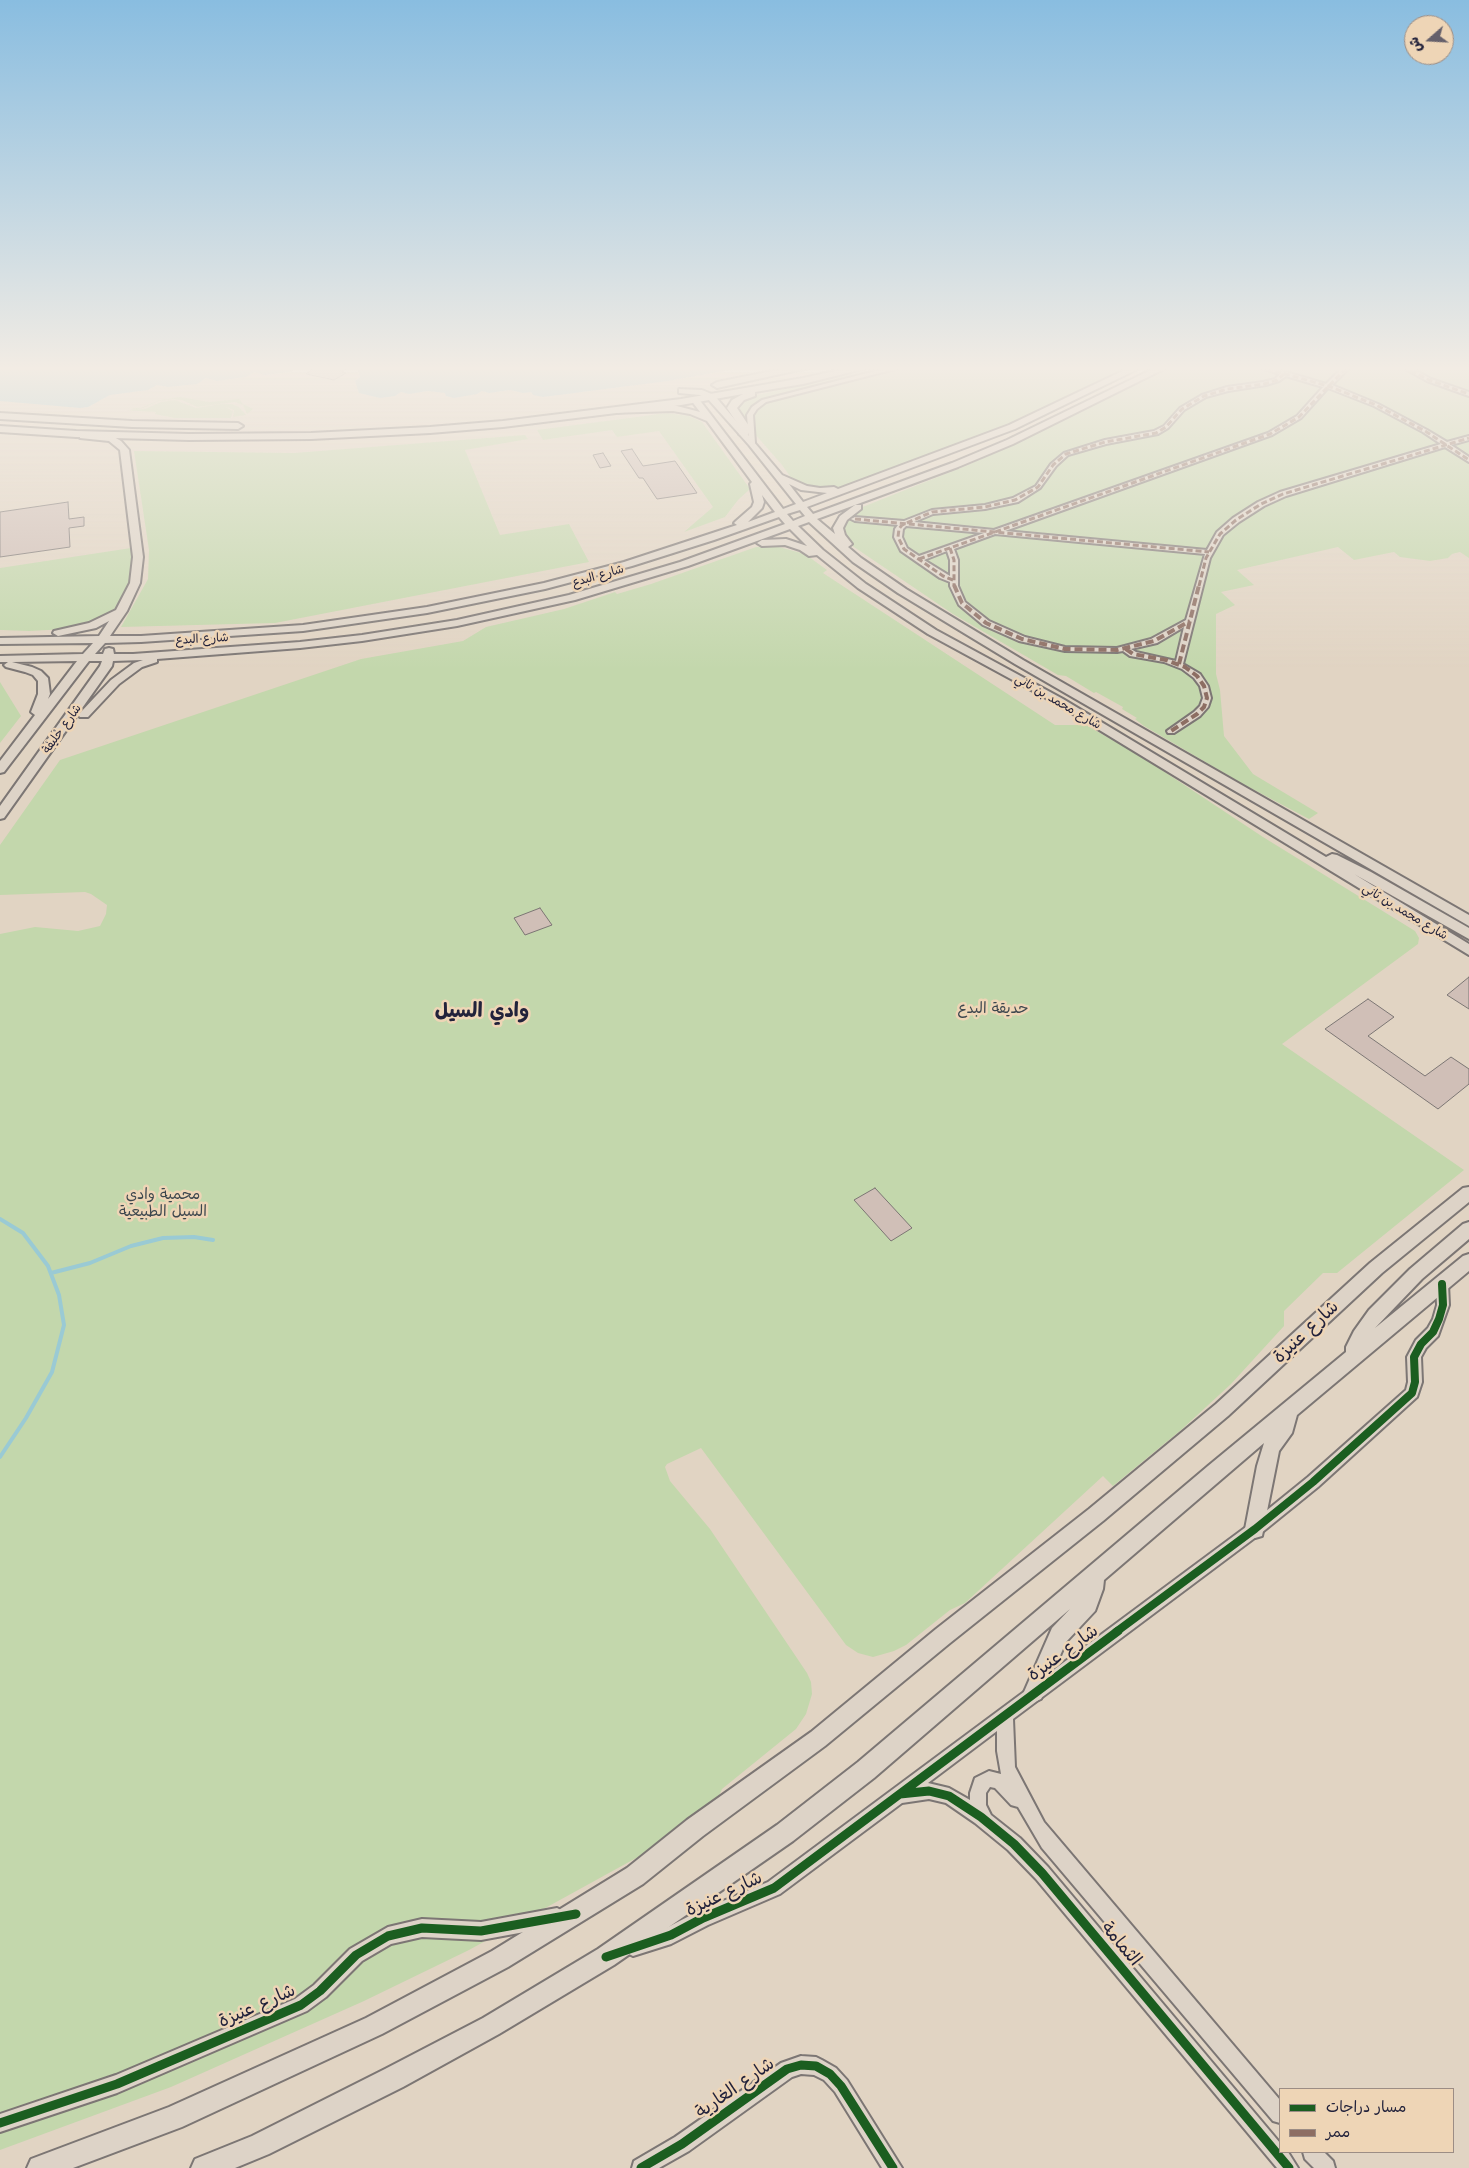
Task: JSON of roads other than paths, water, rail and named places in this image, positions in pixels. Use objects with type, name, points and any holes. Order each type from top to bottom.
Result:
[{"type":"main road","name":"شارع خليفة","points":[[0,769],[102,640],[122,611],[135,583],[138,557],[126,467]]},
{"type":"main road","name":"شارع محمد بن ثاني","points":[[745,467],[753,478],[797,516],[902,592],[1019,662],[1469,921]]},
{"type":"main road","points":[[759,467],[797,516],[847,563],[899,600],[953,633],[1019,662]]},
{"type":"main road","name":"شارع محمد بن ثاني","points":[[772,467],[797,516],[838,568],[870,592],[932,632],[1059,701],[1275,834],[1469,950]]},
{"type":"main road","name":"شارع البدع","points":[[0,659],[86,658],[109,655],[172,655],[231,652],[362,638],[457,623],[531,608],[633,581],[735,547],[797,516],[907,467]]},
{"type":"main road","points":[[531,608],[541,601],[559,594],[634,572],[797,516],[927,467]]},
{"type":"main road","name":"شارع البدع","points":[[2,641],[102,640],[195,636],[303,628],[459,605],[580,578],[711,538],[866,499],[946,467]]},
{"type":"main road","points":[[776,472],[798,486],[820,491],[840,489],[884,476]]},
{"type":"main road","points":[[711,538],[744,520],[757,508],[758,497],[753,478]]},
{"type":"main road","points":[[857,560],[840,536],[838,528],[843,518],[866,499]]},
{"type":"main road","points":[[735,547],[786,542],[804,548],[822,562],[838,568]]},
{"type":"main road","points":[[102,640],[109,655],[272,640],[360,630],[442,614],[459,605]]},
{"type":"main road","points":[[2,641],[80,629],[122,611]]},
{"type":"main road","name":"شارع خليفة","points":[[0,815],[87,694],[106,666],[109,655]]},
{"type":"main road","points":[[23,782],[46,765],[85,713],[107,689],[138,665],[172,655]]},
{"type":"main road","points":[[0,664],[28,669],[37,673],[44,680],[44,694],[33,725]]},
{"type":"main road","points":[[1275,834],[1326,855],[1366,875],[1469,934]]},
{"type":"main road","name":"شارع عنيزة","points":[[40,2168],[173,2118],[374,2026],[500,1959],[576,1914],[634,1876],[695,1828],[818,1739],[943,1636],[1096,1515],[1222,1410],[1376,1268],[1469,1192]]},
{"type":"main road","points":[[1355,1356],[1355,1347],[1360,1336],[1374,1315],[1416,1274],[1469,1229]]},
{"type":"main road","name":"شارع عنيزة","points":[[204,2168],[260,2145],[394,2078],[491,2026],[606,1957],[793,1828],[866,1770],[1289,1410],[1469,1261]]},
{"type":"main road","points":[[1254,1529],[1271,1447],[1286,1426],[1289,1410]]},
{"type":"main road","points":[[1034,1692],[1059,1635],[1088,1604],[1093,1589],[1094,1576]]},
{"type":"street","points":[[953,580],[943,576],[904,549],[899,541],[899,529],[905,523],[932,512],[985,507],[1015,500],[1038,487],[1045,480],[1051,467]]},
{"type":"street","points":[[919,559],[1176,467]]},
{"type":"street","points":[[1179,664],[1209,552],[1225,529],[1268,500],[1373,467]]},
{"type":"street","points":[[855,519],[1209,552]]},
{"type":"street","points":[[950,548],[954,560],[953,580],[956,592],[966,608],[986,623],[1012,636],[1065,649],[1097,651],[1126,649],[1162,638],[1190,620]]},
{"type":"street","points":[[1126,649],[1133,654],[1179,664],[1200,679],[1206,689],[1207,698],[1201,711],[1170,731]]},
{"type":"street","name":"شارع عنيزة","points":[[606,1957],[671,1935],[708,1916],[763,1894],[1254,1529],[1314,1482],[1412,1393],[1415,1382],[1414,1357],[1433,1332],[1440,1319],[1443,1305],[1442,1284]]},
{"type":"street","name":"الثمامة","points":[[1005,1714],[1007,1768],[1030,1814],[1054,1849],[1279,2113]]},
{"type":"street","points":[[988,1822],[978,1807],[977,1798],[981,1784],[989,1779],[999,1781],[1004,1785],[1030,1814]]},
{"type":"street","name":"الثمامة","points":[[897,1795],[929,1791],[941,1793],[957,1800],[988,1822],[1014,1844],[1042,1873],[1289,2168]]},
{"type":"street","name":"شارع عنيزة","points":[[0,2123],[117,2084],[301,2005],[320,1991],[356,1955],[388,1936],[422,1928],[481,1931],[576,1914]]},
{"type":"street","name":"شارع الغارية","points":[[641,2168],[682,2144],[788,2070],[802,2065],[816,2066],[830,2074],[841,2086],[893,2168]]},
{"type":"street","points":[[239,2168],[260,2145]]},
{"type":"street","points":[[1313,2153],[1326,2168]]},
{"type":"waterway","points":[[0,1219],[23,1233],[48,1266],[59,1295],[64,1325],[52,1372],[26,1418],[0,1457]]},
{"type":"waterway","points":[[51,1273],[90,1263],[131,1246],[163,1238],[194,1237],[213,1240]]},
{"type":"district","name":"وادي السيل","points":[[482,1011]]},
{"type":"park label","name":"حديقة البدع","points":[[993,1009]]},
{"type":"park label","name":"محمية وادي السيل الطبيعية","points":[[163,1204]]}]
